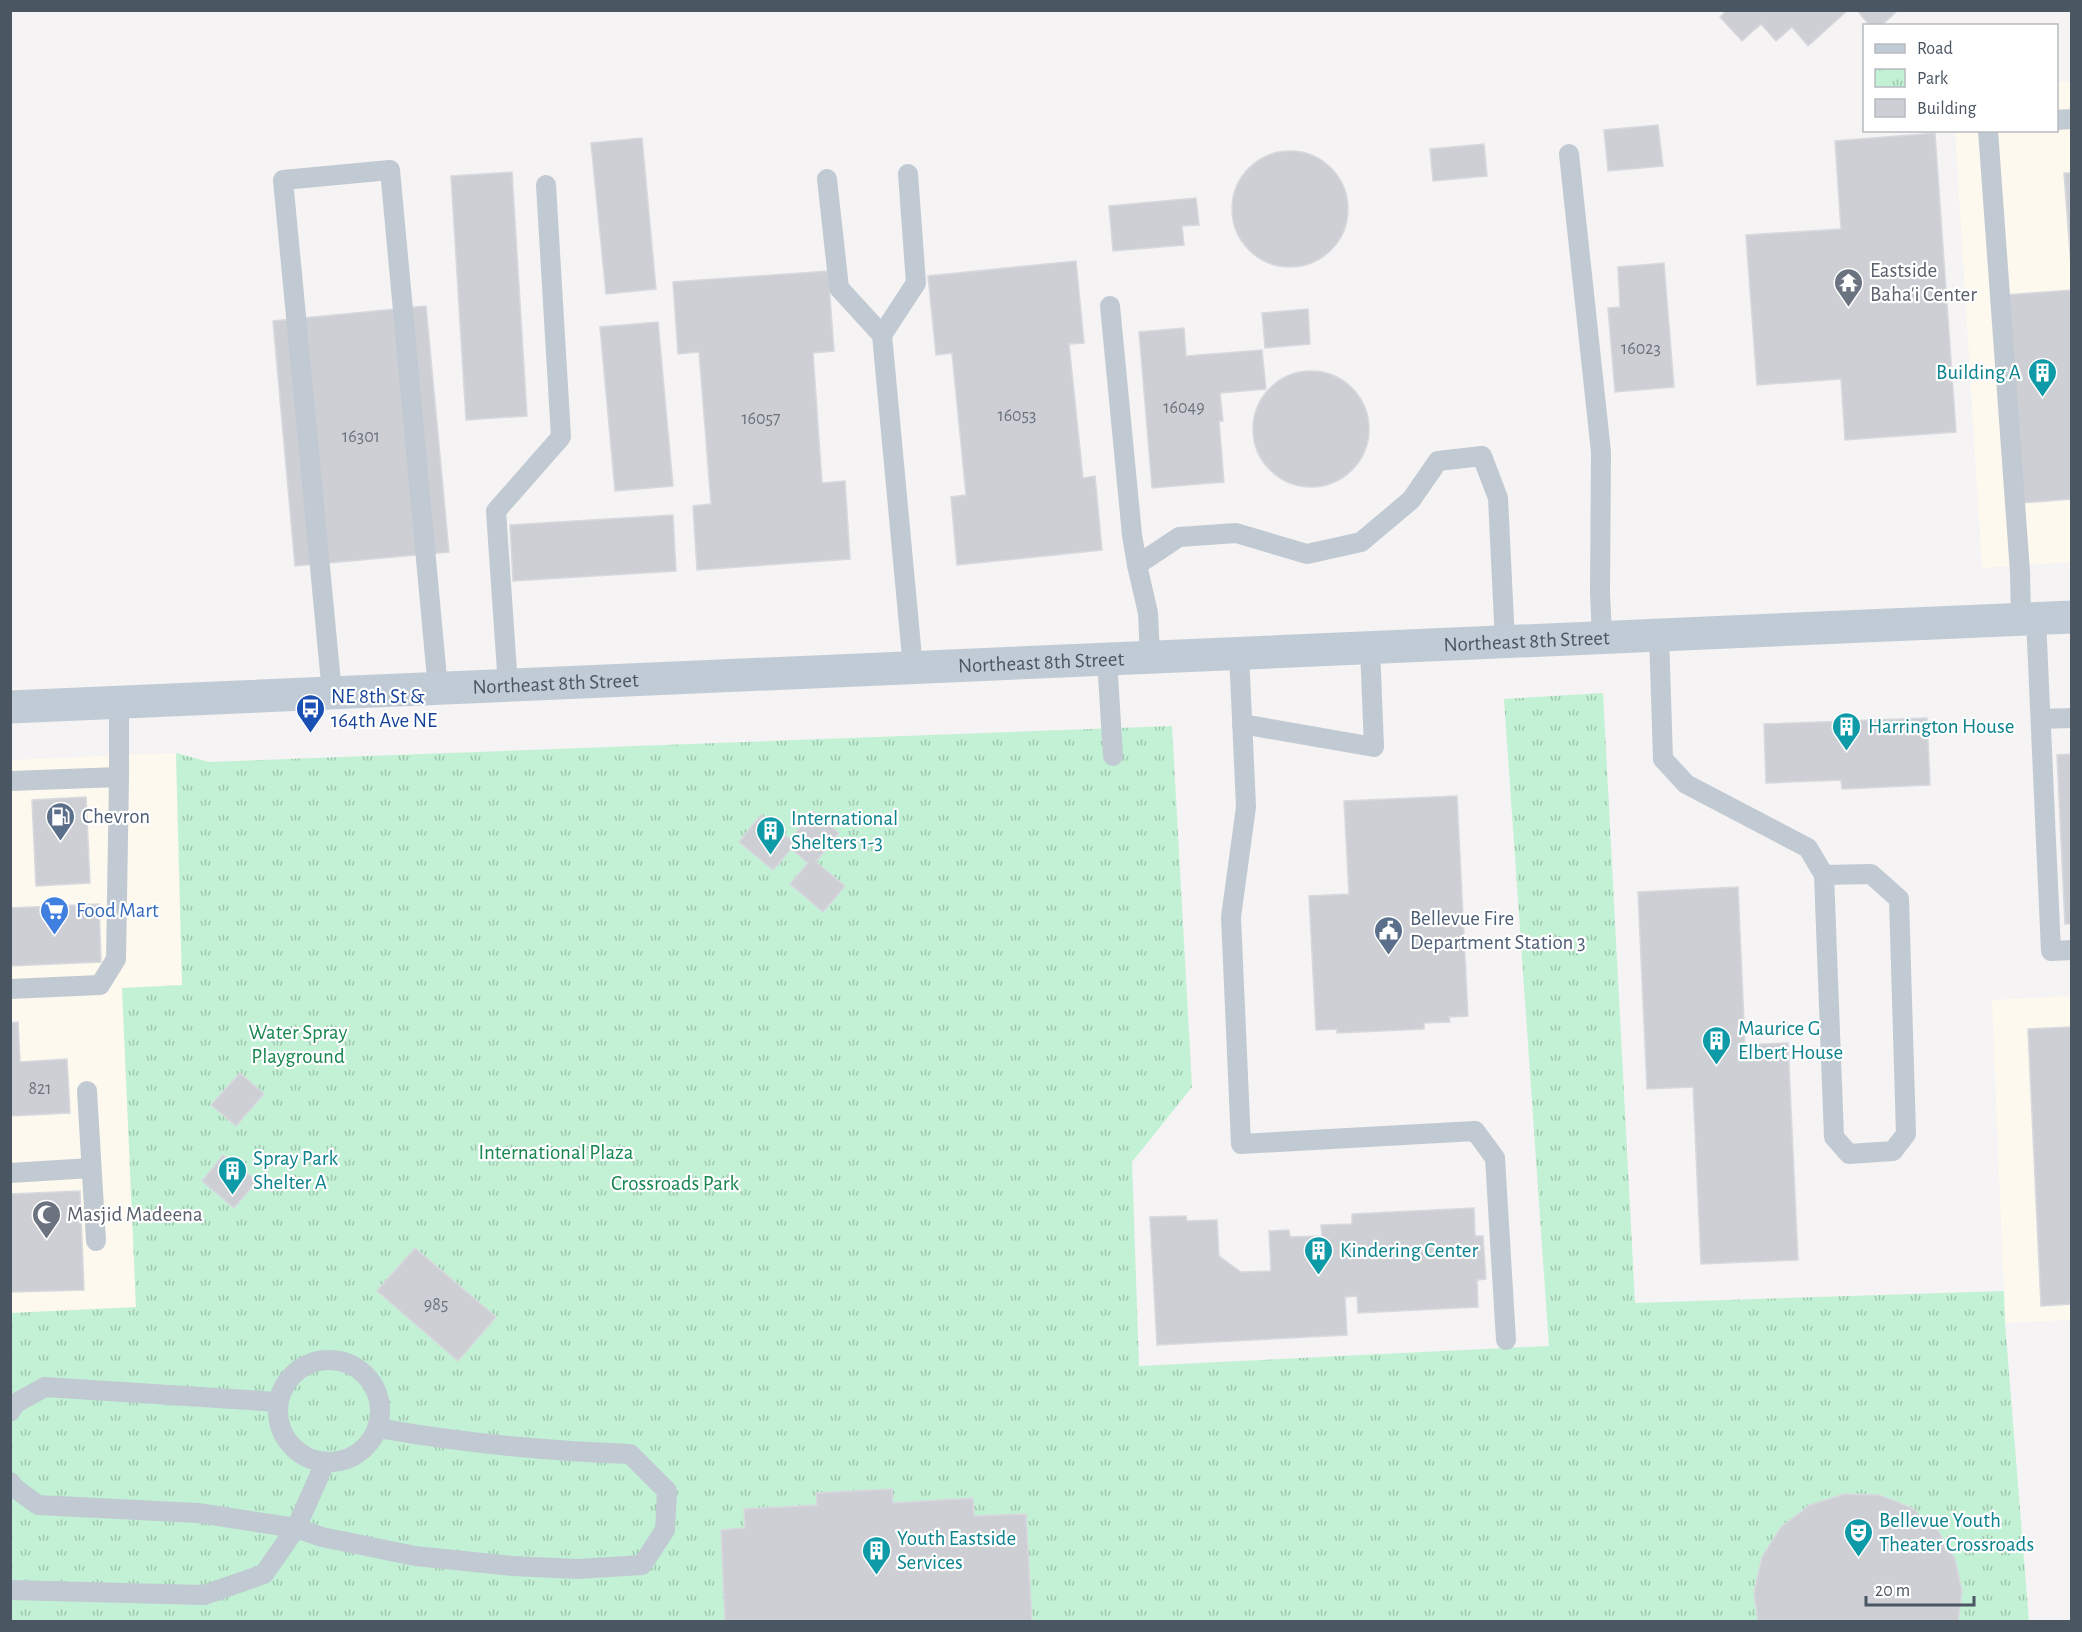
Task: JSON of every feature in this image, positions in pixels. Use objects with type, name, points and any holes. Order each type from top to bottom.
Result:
[{"type":"main road","name":"Northeast 8th Street","points":[[10,707],[2072,617]]},
{"type":"lane","points":[[1988,132],[2020,572],[2041,719],[2051,951],[2072,950]]},
{"type":"lane","points":[[1569,154],[1601,452],[1602,637]]},
{"type":"lane","points":[[332,693],[283,180],[390,170],[438,689]]},
{"type":"lane","points":[[882,335],[916,283],[908,174]]},
{"type":"lane","points":[[827,179],[839,288],[882,335],[913,668]]},
{"type":"lane","points":[[508,686],[496,511],[561,437],[546,185]]},
{"type":"lane","points":[[1110,306],[1132,536],[1148,613],[1150,657]]},
{"type":"lane","points":[[1137,566],[1179,537],[1236,533],[1307,554],[1361,542],[1411,500],[1438,461],[1482,456],[1498,498],[1505,642]]},
{"type":"lane","points":[[1659,635],[1663,759],[1686,784],[1808,849],[1824,875],[1834,1137],[1849,1154],[1893,1151],[1906,1134],[1899,899],[1871,874],[1824,875]]},
{"type":"lane","points":[[1242,724],[1374,747],[1370,648]]},
{"type":"lane","points":[[1239,653],[1246,807],[1231,917],[1241,1144],[1475,1131],[1494,1158],[1506,1340]]},
{"type":"lane","points":[[1107,659],[1113,756]]},
{"type":"lane","points":[[10,989],[100,985],[116,959],[118,702]]},
{"type":"lane","points":[[2041,719],[2072,718]]},
{"type":"lane","points":[[10,781],[119,777]]},
{"type":"lane","points":[[87,1091],[96,1241]]},
{"type":"lane","points":[[10,1173],[91,1168]]},
{"type":"lane","points":[[326,1360],[342,1361],[358,1368],[370,1380],[378,1395],[381,1411],[378,1428],[370,1443],[357,1454],[342,1461],[325,1463],[308,1458],[294,1449],[283,1435],[278,1419],[278,1402],[284,1386],[295,1372],[309,1364],[326,1360]]},
{"type":"lane","points":[[10,1412],[16,1403],[45,1387],[278,1402]]},
{"type":"lane","points":[[10,1482],[38,1505],[198,1513],[296,1528],[322,1537],[415,1556],[513,1566],[577,1569],[642,1565],[664,1530],[667,1491],[630,1454],[566,1452],[429,1437],[378,1428]]},
{"type":"lane","points":[[10,1590],[204,1596],[264,1574],[296,1528],[325,1463]]},
{"type":"shaded area","points":[[2071,81],[2071,562],[1982,568],[1955,132],[2058,132],[2058,82]]},
{"type":"shaded area","points":[[176,753],[182,985],[122,988],[136,1308],[11,1313],[10,760]]},
{"type":"shaded area","points":[[2071,996],[2071,1320],[2005,1323],[1992,1000]]},
{"type":"green space","name":"Crossroads Park","points":[[1603,693],[1635,1303],[2004,1291],[2029,1621],[11,1621],[10,1313],[136,1307],[122,988],[182,985],[176,753],[209,762],[1172,726],[1192,1087],[1132,1162],[1139,1366],[1549,1346],[1504,699]]},
{"type":"building","points":[[1727,10],[1848,10],[1808,46],[1792,27],[1776,41],[1761,24],[1742,41],[1720,17]]},
{"type":"building","points":[[1857,10],[1898,10],[1883,24],[1868,24]]},
{"type":"building","points":[[1658,125],[1663,166],[1608,171],[1604,130]]},
{"type":"building","name":"Eastside Baha'i Center","points":[[1935,133],[1956,432],[1845,440],[1841,379],[1757,385],[1746,235],[1841,229],[1835,141]]},
{"type":"building","points":[[642,138],[656,289],[606,294],[591,143]]},
{"type":"building","points":[[1484,144],[1487,176],[1433,181],[1430,149]]},
{"type":"building","points":[[1290,151],[1312,155],[1331,168],[1344,187],[1348,209],[1344,231],[1331,250],[1312,263],[1290,267],[1268,263],[1249,250],[1236,231],[1232,209],[1236,187],[1249,168],[1268,155]]},
{"type":"building","points":[[512,172],[527,416],[466,420],[451,176]]},
{"type":"building","points":[[2064,173],[2072,173],[2071,266]]},
{"type":"building","points":[[1196,198],[1199,225],[1182,226],[1184,245],[1113,251],[1109,206]]},
{"type":"building","points":[[1076,261],[1084,343],[1069,344],[1083,478],[1095,476],[1102,550],[957,565],[951,497],[966,495],[952,353],[936,355],[928,276]]},
{"type":"building","points":[[1664,263],[1674,387],[1615,392],[1608,308],[1620,307],[1618,267]]},
{"type":"building","points":[[828,271],[834,351],[813,353],[822,483],[845,481],[850,559],[697,570],[693,506],[711,504],[699,352],[678,354],[673,282]]},
{"type":"building","name":"Building A","points":[[2072,290],[2072,499],[2021,503],[2005,295]]},
{"type":"building","points":[[426,306],[449,552],[295,566],[273,321]]},
{"type":"building","points":[[1308,309],[1310,344],[1265,348],[1262,313]]},
{"type":"building","points":[[658,322],[673,486],[615,491],[600,327]]},
{"type":"building","points":[[1184,328],[1186,356],[1262,350],[1266,389],[1220,393],[1223,421],[1219,421],[1224,482],[1152,488],[1139,332]]},
{"type":"building","points":[[1311,371],[1333,375],[1352,388],[1365,407],[1369,429],[1365,451],[1352,470],[1333,483],[1311,487],[1289,483],[1270,470],[1257,451],[1253,429],[1257,407],[1270,388],[1289,375]]},
{"type":"building","points":[[673,515],[676,571],[513,581],[510,525]]},
{"type":"building","name":"Harrington House","points":[[1927,718],[1930,785],[1842,789],[1841,780],[1766,783],[1764,724]]},
{"type":"building","points":[[2072,754],[2072,924],[2065,924],[2057,755]]},
{"type":"building","name":"Bellevue Fire Department Station 3","points":[[1457,796],[1468,1016],[1449,1017],[1450,1022],[1424,1023],[1424,1029],[1337,1033],[1337,1029],[1316,1030],[1309,896],[1349,894],[1344,801]]},
{"type":"building","name":"Chevron","points":[[86,797],[90,883],[36,886],[32,800]]},
{"type":"building","name":"International Shelters 1-3","points":[[813,811],[839,833],[816,862],[845,886],[823,912],[790,884],[808,863],[791,849],[773,870],[739,842],[761,815],[790,839]]},
{"type":"building","name":"Maurice G Elbert House","points":[[1738,887],[1745,1045],[1788,1043],[1798,1260],[1701,1264],[1693,1087],[1647,1089],[1638,892]]},
{"type":"building","name":"Food Mart","points":[[99,904],[101,962],[10,966],[10,908]]},
{"type":"building","points":[[18,1022],[20,1062],[67,1059],[70,1113],[10,1116],[10,1023]]},
{"type":"building","points":[[2072,1027],[2072,1304],[2041,1306],[2028,1029]]},
{"type":"building","points":[[240,1073],[264,1094],[236,1126],[211,1105]]},
{"type":"building","name":"Spray Park Shelter A","points":[[223,1155],[257,1181],[234,1208],[202,1181]]},
{"type":"building","name":"Masjid Madeena","points":[[80,1191],[84,1290],[11,1292],[10,1194]]},
{"type":"building","name":"Kindering Center","points":[[1474,1208],[1475,1236],[1483,1236],[1486,1279],[1477,1280],[1478,1307],[1358,1313],[1357,1296],[1345,1297],[1347,1335],[1157,1345],[1150,1217],[1186,1216],[1187,1221],[1217,1220],[1219,1256],[1241,1272],[1271,1271],[1269,1231],[1289,1230],[1290,1237],[1322,1236],[1321,1225],[1352,1224],[1352,1214]]},
{"type":"building","points":[[415,1248],[496,1317],[458,1361],[377,1291]]},
{"type":"building","name":"Youth Eastside Services","points":[[892,1489],[893,1503],[973,1498],[974,1516],[1026,1514],[1032,1622],[725,1622],[721,1530],[745,1528],[744,1509],[817,1505],[816,1493]]},
{"type":"building","name":"Bellevue Youth Theater Crossroads","points":[[1844,1494],[1879,1495],[1912,1508],[1939,1532],[1955,1559],[1962,1591],[1958,1622],[1758,1622],[1754,1592],[1762,1557],[1781,1527],[1810,1505]]},
{"type":"place","name":"Eastside Baha'i Center","points":[[1849,308]]},
{"type":"place","name":"Building A","points":[[2042,398]]},
{"type":"place","name":"NE 8th St & 164th Ave NE","points":[[310,734]]},
{"type":"place","name":"Harrington House","points":[[1847,752]]},
{"type":"place","name":"Chevron","points":[[61,842]]},
{"type":"place","name":"International Shelters 1-3","points":[[770,856]]},
{"type":"place","name":"Food Mart","points":[[55,936]]},
{"type":"place","name":"Bellevue Fire Department Station 3","points":[[1389,956]]},
{"type":"place","name":"Maurice G Elbert House","points":[[1717,1066]]},
{"type":"place","name":"Spray Park Shelter A","points":[[232,1196]]},
{"type":"place","name":"Masjid Madeena","points":[[46,1240]]},
{"type":"place","name":"Kindering Center","points":[[1319,1276]]},
{"type":"place","name":"Bellevue Youth Theater Crossroads","points":[[1858,1558]]},
{"type":"place","name":"Youth Eastside Services","points":[[876,1576]]},
{"type":"park label","name":"Water Spray Playground","points":[[298,1044]]},
{"type":"park label","name":"International Plaza","points":[[556,1152]]}]
